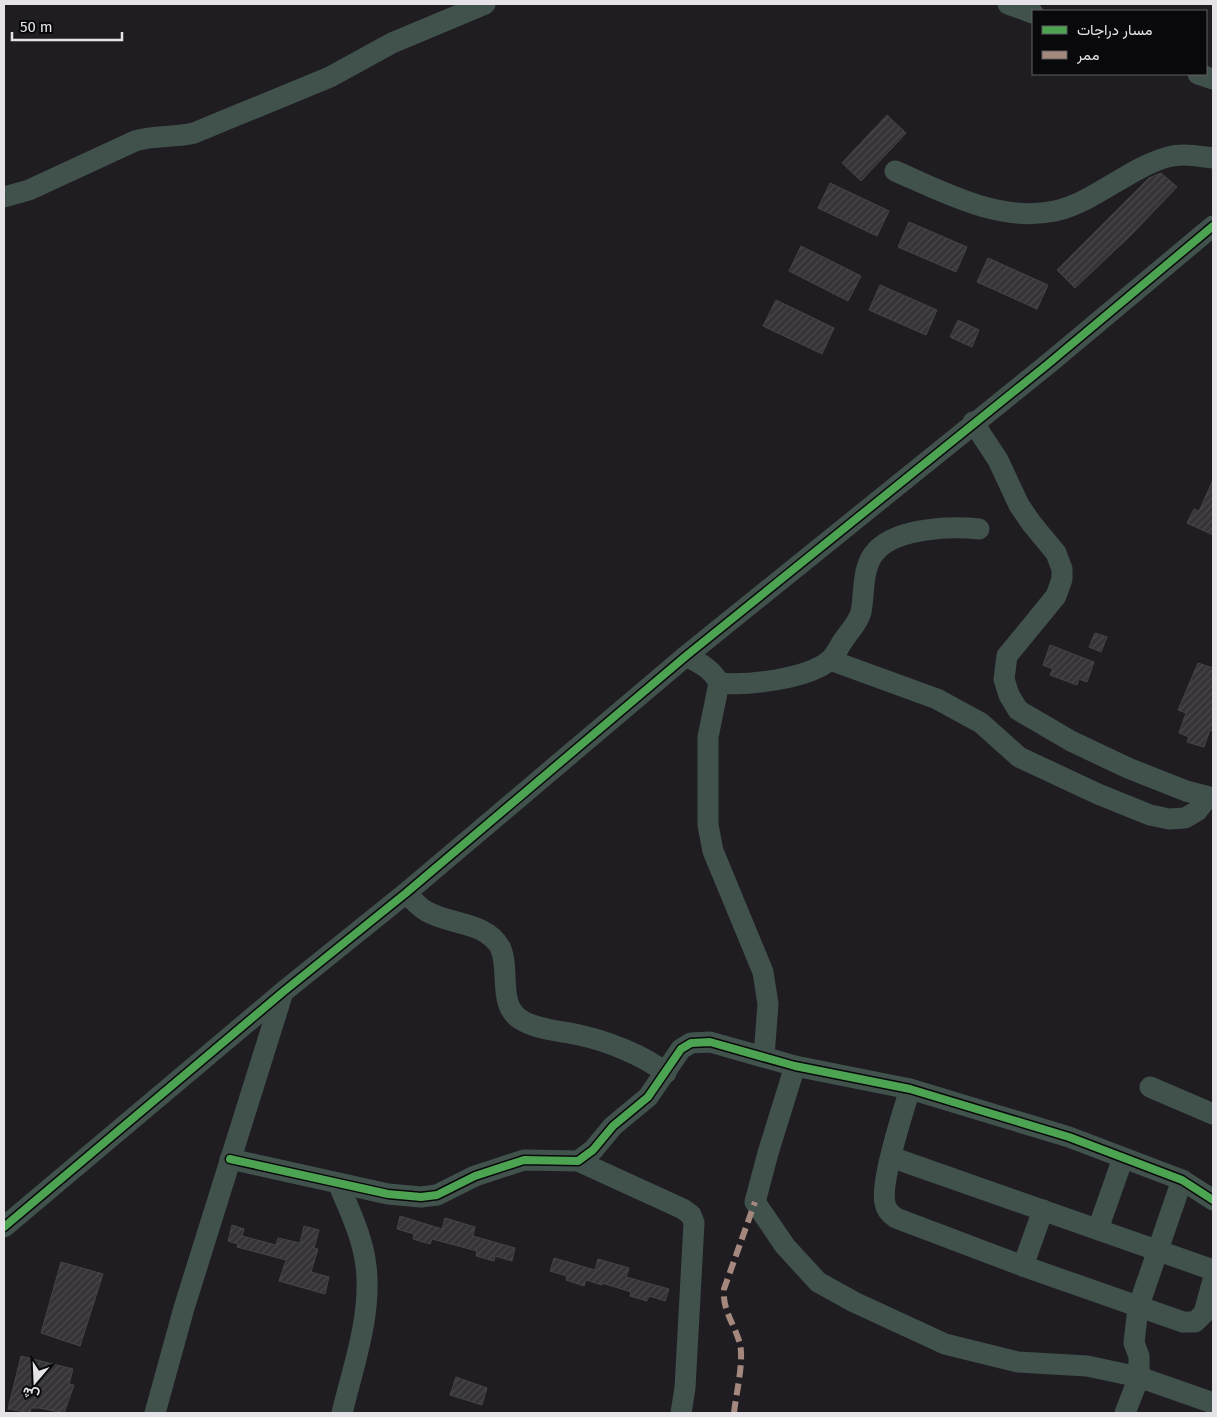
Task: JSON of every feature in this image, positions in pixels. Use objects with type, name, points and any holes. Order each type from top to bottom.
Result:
[{"type":"street","points":[[4,197],[29,190],[135,141],[150,137],[177,137],[203,130],[330,77],[392,43],[485,4]]},
{"type":"street","points":[[1008,4],[1032,13]]},
{"type":"street","points":[[1201,75],[1213,79]]},
{"type":"street","points":[[895,172],[974,204],[1005,212],[1032,213],[1055,211],[1073,204],[1169,157],[1195,155],[1213,158]]},
{"type":"street","points":[[4,1227],[283,992],[406,893],[686,656],[973,422],[1048,364],[1213,226]]},
{"type":"street","points":[[973,422],[998,460],[1019,504],[1032,524],[1056,553],[1062,569],[1062,578],[1056,596],[1007,656],[1004,678],[1009,695],[1018,710],[1071,740],[1128,768],[1186,792],[1211,798]]},
{"type":"street","points":[[719,684],[737,685],[772,681],[804,672],[830,660],[859,621],[867,572],[877,550],[904,535],[958,527],[979,530]]},
{"type":"street","points":[[686,656],[703,664],[714,674],[719,684],[708,737],[708,825],[713,851],[763,972],[768,1004],[764,1056]]},
{"type":"street","points":[[830,660],[937,699],[981,724],[1018,757],[1098,794],[1150,815],[1170,820],[1185,818],[1197,811],[1211,798]]},
{"type":"street","points":[[406,893],[426,911],[482,931],[494,940],[501,949],[505,988],[516,1017],[524,1022],[550,1030],[582,1036],[630,1052],[666,1073]]},
{"type":"street","points":[[156,1413],[184,1308],[283,992]]},
{"type":"street","points":[[578,1161],[593,1150],[613,1126],[648,1097],[666,1073],[674,1058],[690,1043],[710,1042],[795,1066],[910,1089],[1069,1137],[1182,1180],[1213,1200]]},
{"type":"street","points":[[795,1066],[755,1202],[785,1246],[818,1282],[854,1302],[945,1344],[973,1353],[1018,1362],[1087,1366],[1139,1377],[1213,1403]]},
{"type":"street","points":[[1150,1087],[1213,1114]]},
{"type":"street","points":[[910,1089],[891,1157],[884,1193],[884,1202],[890,1214],[1023,1266],[1138,1308],[1183,1322],[1195,1322],[1204,1313],[1213,1280]]},
{"type":"street","points":[[891,1157],[1213,1270]]},
{"type":"street","points":[[1098,1229],[1123,1158]]},
{"type":"street","points":[[230,1160],[388,1194],[421,1197],[437,1194],[475,1176],[524,1160],[578,1161],[683,1208],[691,1215],[694,1222],[685,1388],[681,1413]]},
{"type":"street","points":[[1125,1413],[1139,1377],[1139,1356],[1134,1344],[1138,1308],[1182,1180]]},
{"type":"street","points":[[338,1182],[358,1235],[366,1266],[366,1297],[359,1340],[342,1413]]},
{"type":"street","points":[[1023,1266],[1043,1210]]},
{"type":"building","points":[[887,115],[906,133],[861,181],[842,163]]},
{"type":"building","points":[[1161,173],[1177,187],[1131,235],[1075,288],[1057,270],[1149,178]]},
{"type":"building","points":[[830,183],[889,211],[877,236],[818,208]]},
{"type":"building","points":[[909,222],[967,247],[956,272],[898,247]]},
{"type":"building","points":[[801,246],[861,276],[848,301],[789,271]]},
{"type":"building","points":[[988,258],[1048,285],[1037,309],[977,282]]},
{"type":"building","points":[[880,285],[937,310],[926,335],[869,310]]},
{"type":"building","points":[[776,300],[834,328],[822,354],[763,326]]},
{"type":"building","points":[[958,320],[979,330],[972,347],[950,337]]},
{"type":"building","points":[[1213,480],[1213,535],[1187,523],[1194,509],[1199,511]]},
{"type":"building","points":[[1095,633],[1107,637],[1101,652],[1089,647]]},
{"type":"building","points":[[1050,645],[1094,662],[1087,682],[1079,679],[1077,685],[1050,675],[1053,669],[1043,665]]},
{"type":"building","points":[[1198,663],[1213,668],[1213,731],[1210,730],[1204,747],[1187,742],[1189,737],[1179,733],[1186,713],[1178,710]]},
{"type":"building","points":[[400,1216],[442,1229],[445,1218],[475,1227],[473,1236],[515,1248],[512,1261],[495,1256],[494,1261],[476,1256],[477,1251],[432,1239],[430,1244],[413,1239],[414,1234],[397,1229]]},
{"type":"building","points":[[232,1225],[244,1229],[242,1236],[276,1245],[278,1238],[300,1243],[304,1226],[319,1230],[314,1248],[318,1249],[311,1272],[329,1277],[325,1294],[279,1281],[286,1260],[237,1247],[238,1244],[228,1241]]},
{"type":"building","points":[[554,1258],[595,1270],[598,1259],[629,1268],[626,1277],[669,1289],[665,1301],[649,1296],[647,1301],[630,1296],[631,1292],[602,1283],[602,1285],[586,1280],[584,1286],[566,1280],[567,1276],[550,1271]]},
{"type":"building","points":[[61,1262],[103,1274],[80,1346],[41,1333]]},
{"type":"building","points":[[21,1356],[73,1369],[69,1384],[74,1385],[64,1413],[39,1408],[31,1408],[30,1413],[8,1409]]},
{"type":"building","points":[[456,1377],[487,1388],[482,1405],[450,1395]]},
{"type":"marked path","points":[[734,1413],[741,1352],[738,1337],[725,1304],[724,1289],[755,1202]]},
{"type":"cycle path","points":[[4,1227],[283,992],[406,893],[686,656],[1048,364],[1213,226]]},
{"type":"cycle path","points":[[230,1159],[388,1194],[421,1197],[437,1195],[475,1176],[524,1160],[578,1161],[593,1150],[613,1126],[648,1097],[681,1049],[691,1043],[710,1042],[795,1066],[910,1089],[1069,1137],[1182,1180],[1213,1200]]}]
